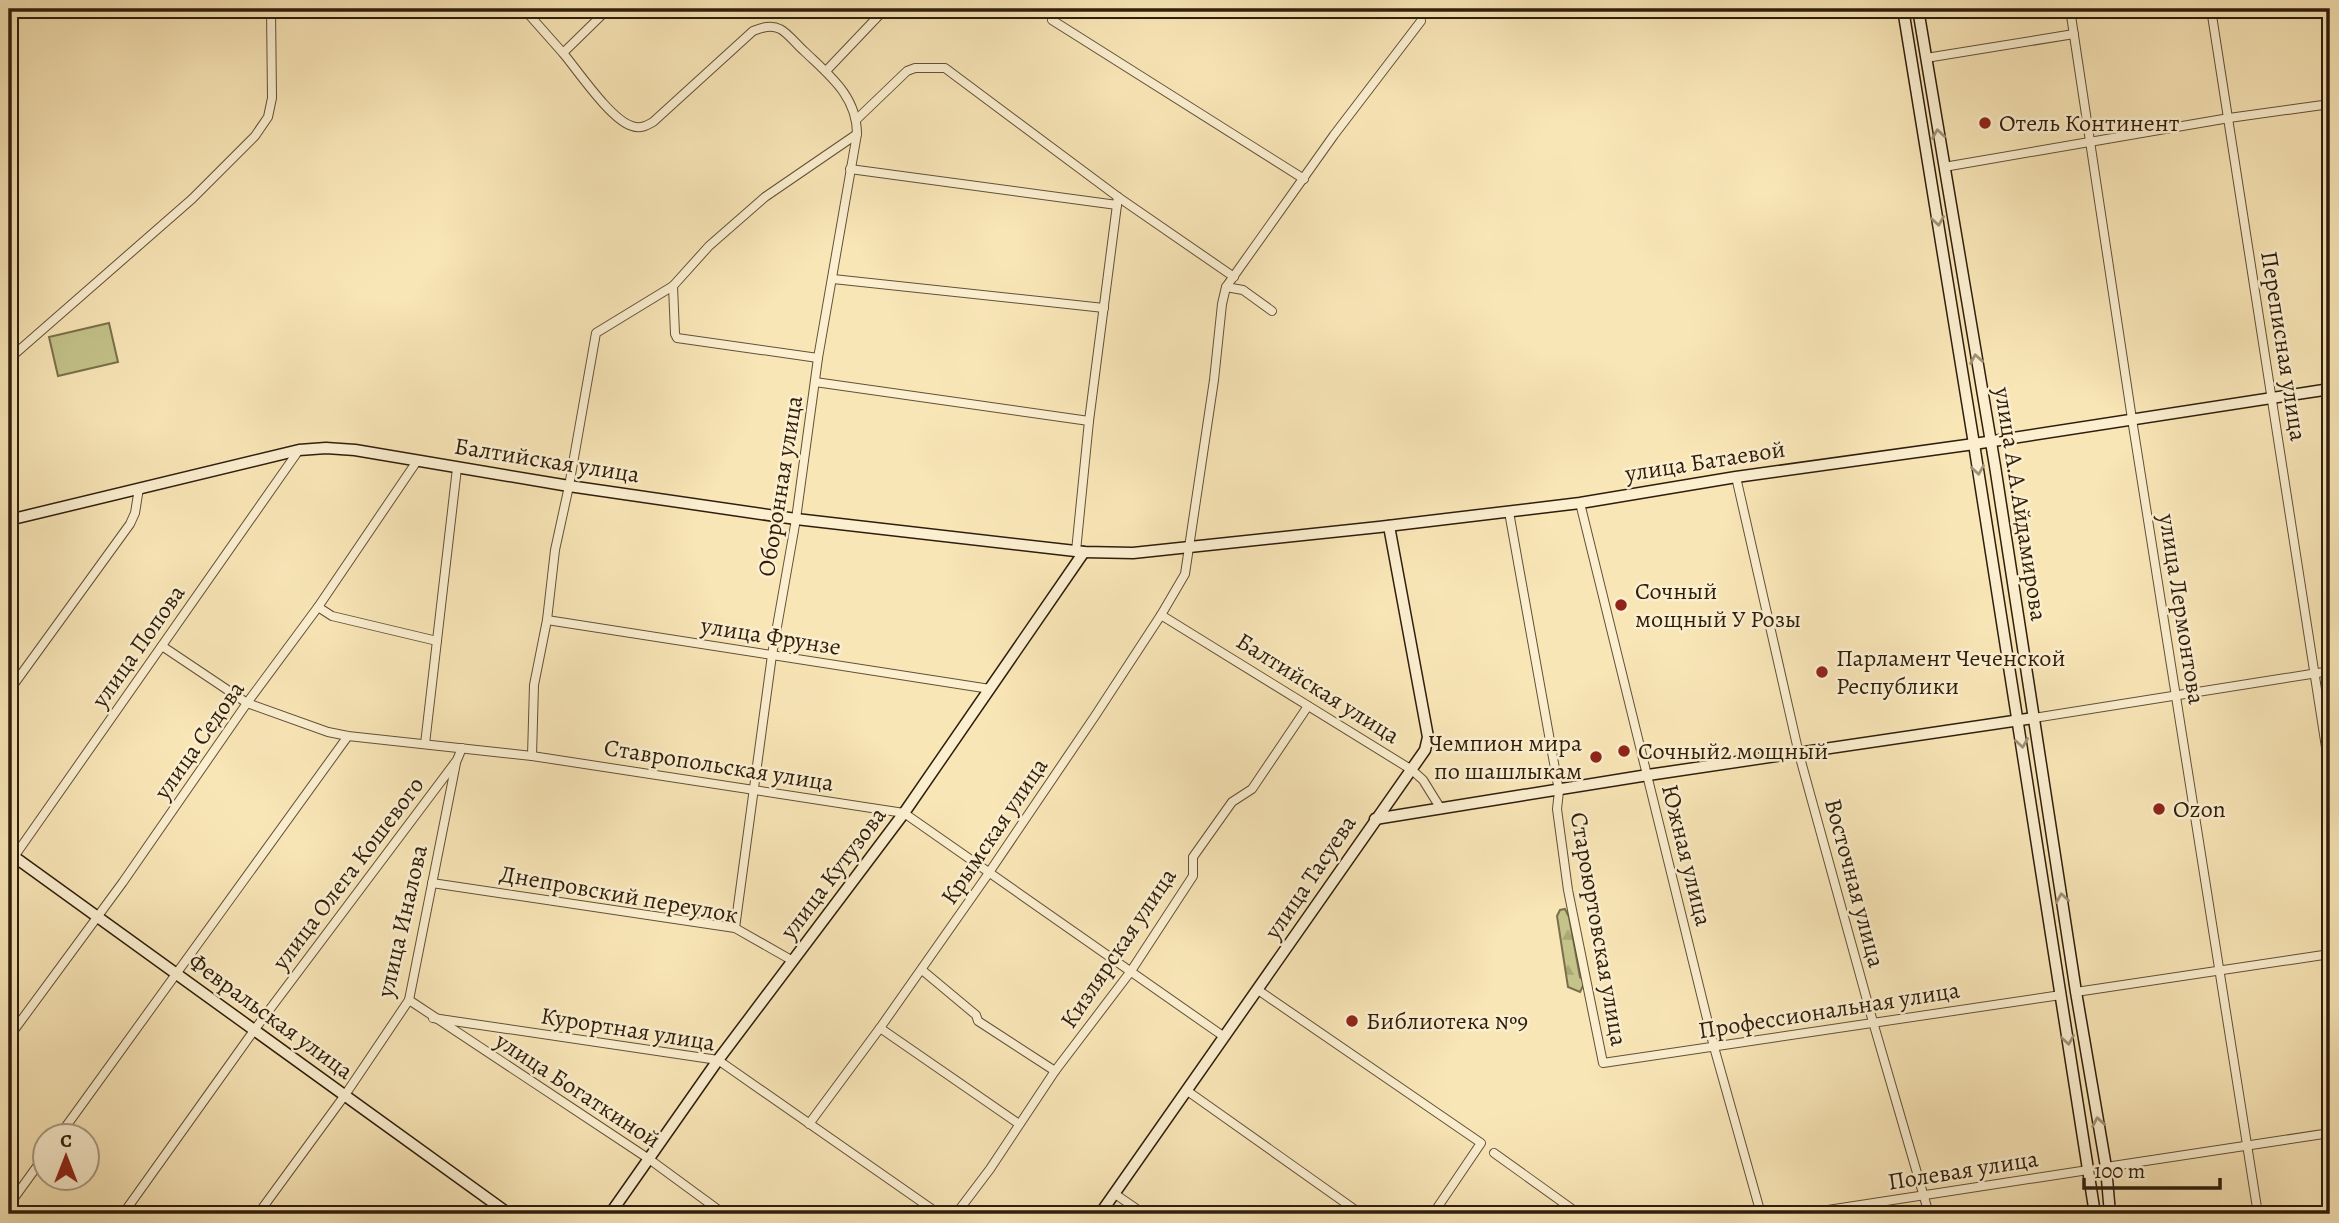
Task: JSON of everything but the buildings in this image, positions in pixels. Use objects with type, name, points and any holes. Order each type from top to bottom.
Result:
[{"type":"main road","name":"улица А.А.Айдамирова","points":[[1903,9],[2095,1214]]},
{"type":"main road","name":"улица А.А.Айдамирова","points":[[1918,9],[2106,1167],[2110,1214]]},
{"type":"main road","name":"улица Батаевой","points":[[1080,551],[1133,553],[1580,503],[1736,477],[1990,442],[2330,389]]},
{"type":"main road","name":"Балтийская улица","points":[[9,520],[299,450],[326,448],[355,450],[569,486],[796,519],[1080,551]]},
{"type":"main road","name":"улица Тасуева","points":[[1100,1214],[1425,750],[1428,737],[1389,526]]},
{"type":"main road","name":"улица Кутузова","points":[[610,1214],[718,1060],[904,813],[990,689],[1080,551]]},
{"type":"main road","points":[[1375,819],[1648,775],[2034,718]]},
{"type":"main road","name":"Февральская улица","points":[[10,858],[99,916],[175,974],[509,1214]]},
{"type":"street","points":[[9,359],[192,199],[255,136],[268,117],[272,98],[271,9]]},
{"type":"street","name":"Оборонная улица","points":[[524,9],[615,116],[633,127],[643,127],[653,122],[753,31],[766,26],[779,28],[826,71],[852,104],[857,119],[857,134],[818,358],[796,519],[772,655],[735,928]]},
{"type":"street","points":[[563,53],[608,9]]},
{"type":"street","points":[[826,71],[885,9]]},
{"type":"street","name":"улица Лермонтова","points":[[2070,9],[2258,1214]]},
{"type":"street","name":"Переписная улица","points":[[2211,9],[2330,773]]},
{"type":"street","points":[[1052,20],[1304,179]]},
{"type":"street","points":[[1272,311],[1243,290],[1227,287],[1421,21]]},
{"type":"street","points":[[1926,58],[2074,34]]},
{"type":"street","points":[[857,119],[907,71],[915,68],[945,68],[1117,201],[1234,277]]},
{"type":"street","points":[[1944,167],[2229,118],[2330,104]]},
{"type":"street","points":[[532,756],[534,685],[547,620],[555,550],[596,333],[673,286],[709,246],[765,197],[857,134]]},
{"type":"street","points":[[850,169],[1117,201]]},
{"type":"street","points":[[1080,551],[1089,421],[1117,201]]},
{"type":"street","points":[[833,279],[1104,308]]},
{"type":"street","points":[[673,286],[674,334],[677,338],[818,358]]},
{"type":"street","name":"Крымская улица","points":[[809,1124],[922,970],[1058,772],[1185,574],[1214,380],[1222,304],[1227,287]]},
{"type":"street","points":[[815,382],[1089,421]]},
{"type":"street","name":"улица Попова","points":[[10,858],[299,450]]},
{"type":"street","name":"улица Седова","points":[[9,1037],[99,916],[247,703],[318,607],[417,461]]},
{"type":"street","points":[[425,744],[457,468]]},
{"type":"street","name":"Восточная улица","points":[[1736,477],[1799,754],[1929,1214]]},
{"type":"street","points":[[9,691],[130,524],[135,513],[139,488]]},
{"type":"street","name":"Южная улица","points":[[1580,503],[1714,1047],[1761,1214]]},
{"type":"street","name":"Староюртовская улица","points":[[1509,512],[1559,790],[1557,809],[1568,890],[1603,1063]]},
{"type":"street","points":[[318,607],[332,616],[437,641]]},
{"type":"street","name":"Балтийская улица","points":[[1161,615],[1412,769],[1423,780],[1441,809]]},
{"type":"street","name":"улица Фрунзе","points":[[547,620],[990,689]]},
{"type":"street","name":"Ставропольская улица","points":[[162,646],[247,703],[328,732],[532,756],[904,813],[1223,1036]]},
{"type":"street","points":[[2034,718],[2330,671]]},
{"type":"street","name":"Кизлярская улица","points":[[957,1214],[1055,1071],[1131,971],[1193,876],[1193,858],[1232,802],[1252,789],[1308,706]]},
{"type":"street","points":[[69,1122],[348,736]]},
{"type":"street","points":[[457,760],[462,748]]},
{"type":"street","name":"улица Иналова","points":[[258,1214],[345,1095],[409,1000],[457,760]]},
{"type":"street","name":"улица Олега Кошевого","points":[[123,1214],[255,1029],[457,760]]},
{"type":"street","name":"Днепровский переулок","points":[[432,883],[735,928],[793,961]]},
{"type":"street","points":[[2076,992],[2330,954]]},
{"type":"street","points":[[922,970],[976,1015],[978,1021],[1055,1071]]},
{"type":"street","points":[[1258,990],[1481,1143],[1433,1214]]},
{"type":"street","name":"Профессиональная улица","points":[[1603,1063],[2061,995]]},
{"type":"street","name":"улица Богаткиной","points":[[409,1000],[649,1159],[724,1214]]},
{"type":"street","name":"Курортная улица","points":[[433,1018],[718,1060],[939,1214]]},
{"type":"street","points":[[880,1028],[1019,1125]]},
{"type":"street","points":[[1186,1090],[1361,1214]]},
{"type":"street","points":[[2106,1167],[2330,1133]]},
{"type":"street","points":[[1494,1153],[1579,1214]]},
{"type":"street","name":"Полевая улица","points":[[1801,1214],[2088,1170]]},
{"type":"street","points":[[9,1205],[32,1173]]},
{"type":"street","points":[[1115,1194],[1144,1214]]},
{"type":"green space","points":[[109,323],[118,362],[58,376],[49,337]]},
{"type":"green space","points":[[1565,909],[1569,917],[1580,977],[1585,982],[1580,992],[1568,987],[1557,916],[1560,910]]},
{"type":"place","name":"Отель Континент","points":[[1985,123]]},
{"type":"place","name":"Сочный мощный У Розы","points":[[1621,605]]},
{"type":"place","name":"Парламент Чеченской Республики","points":[[1822,672]]},
{"type":"place","name":"Сочный2 мощный","points":[[1624,751]]},
{"type":"place","name":"Чемпион мира по шашлыкам","points":[[1596,757]]},
{"type":"place","name":"Ozon","points":[[2159,809]]},
{"type":"place","name":"Библиотека №9","points":[[1352,1021]]}]
